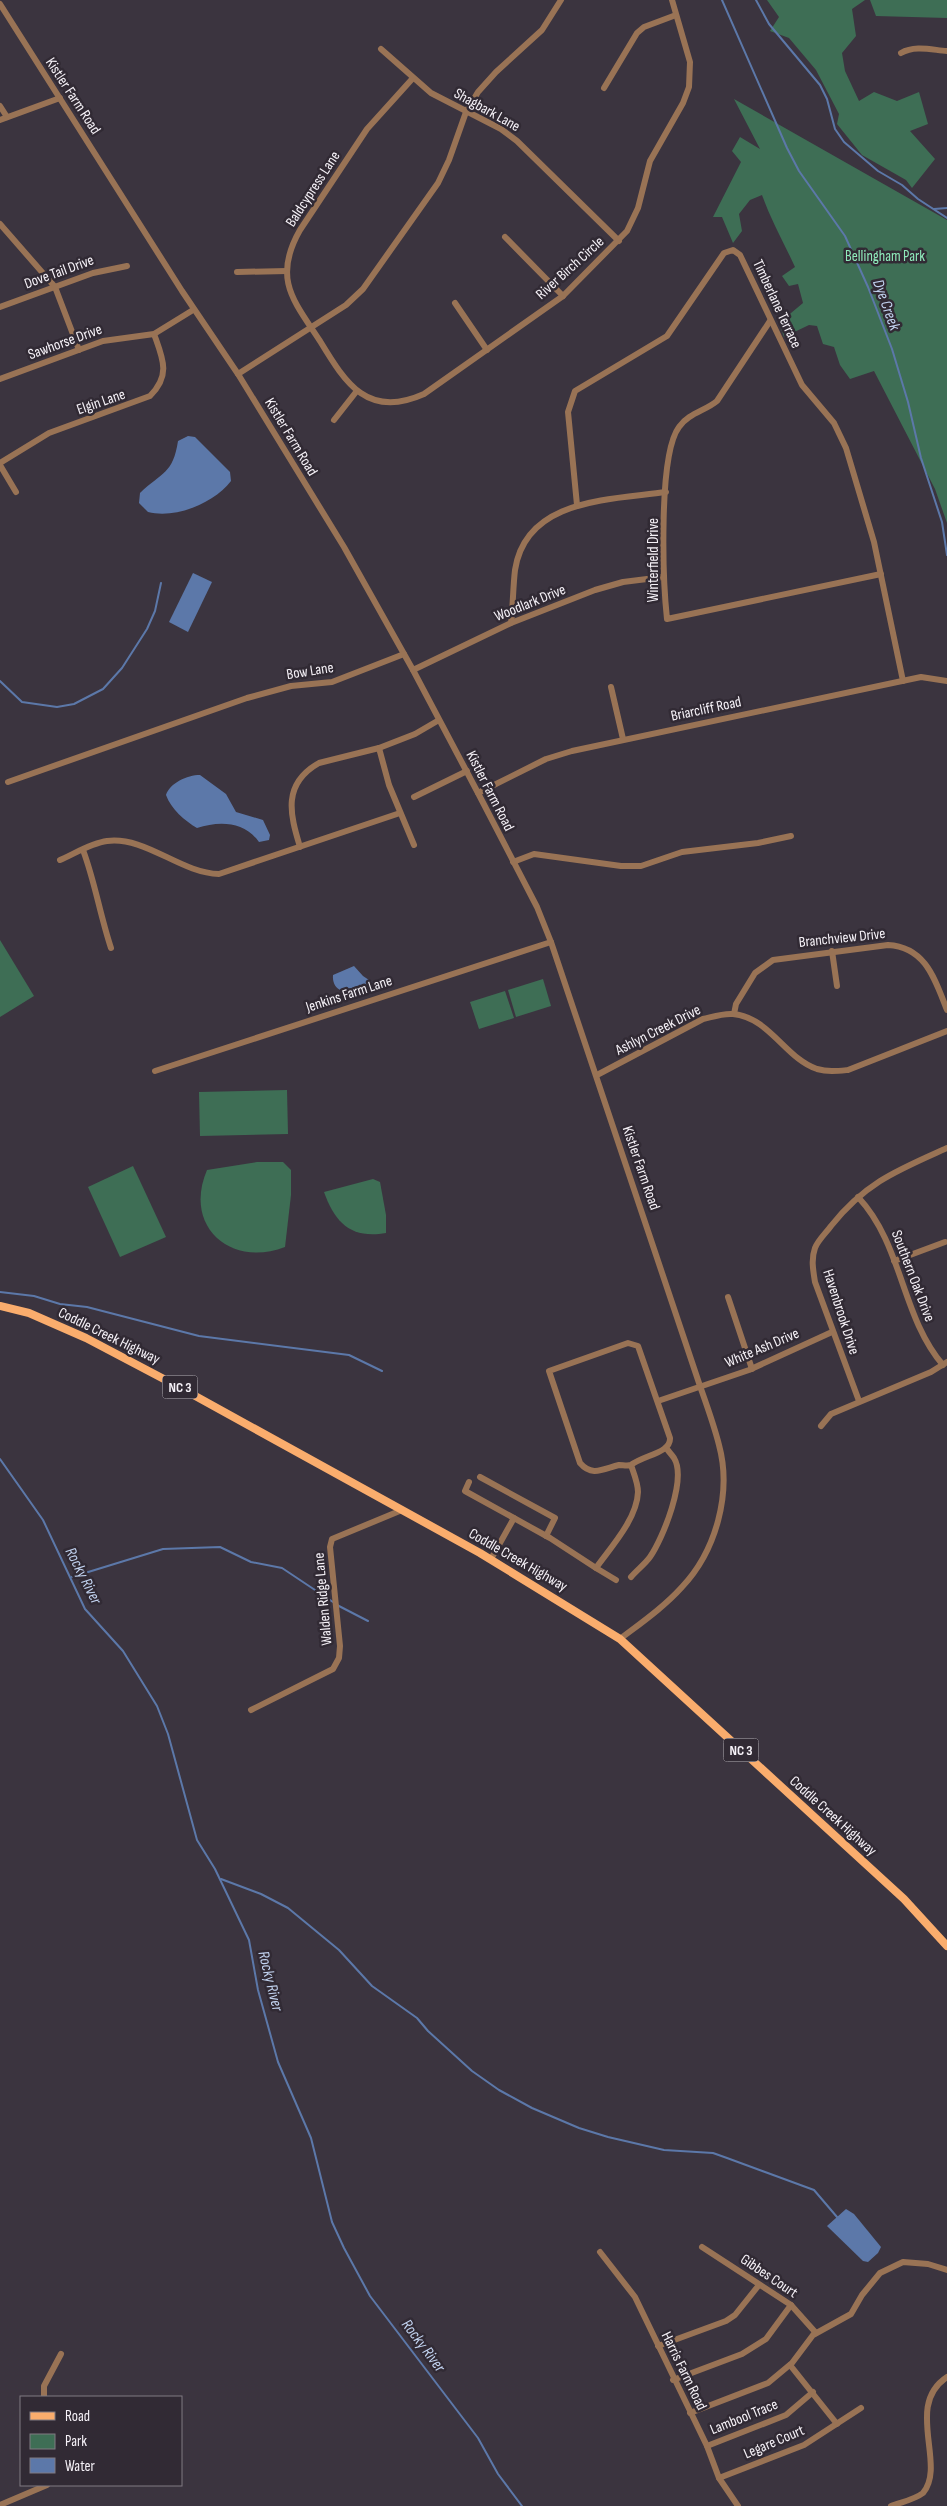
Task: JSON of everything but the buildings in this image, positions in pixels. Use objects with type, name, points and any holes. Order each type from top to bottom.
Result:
[{"type":"main road","name":"Coddle Creek Highway","points":[[0,1306],[29,1313],[86,1338],[491,1559],[620,1639],[904,1899],[947,1946]]},
{"type":"street","points":[[238,374],[356,298],[438,184],[449,160],[466,112],[485,83],[542,30],[561,0]]},
{"type":"street","name":"River Birch Circle","points":[[311,328],[340,374],[356,392],[382,402],[411,400],[424,394],[563,296],[619,241],[635,216],[650,162],[683,103],[688,87],[690,62],[672,0]]},
{"type":"street","name":"Kistler Farm Road","points":[[0,4],[193,310],[238,374],[344,547],[414,670],[467,771],[537,907],[551,942],[720,1446],[723,1471],[723,1496],[718,1521],[710,1545],[698,1567],[682,1587],[620,1639]]},
{"type":"street","points":[[604,88],[637,33],[644,27],[676,15]]},
{"type":"street","name":"Shagbark Lane","points":[[381,48],[431,93],[501,129],[517,141],[619,241]]},
{"type":"street","points":[[901,53],[908,49],[917,48],[947,51]]},
{"type":"street","name":"Baldcypress Lane","points":[[311,328],[292,299],[287,271],[292,246],[300,230],[368,129],[413,78]]},
{"type":"street","points":[[0,106],[4,119],[60,98]]},
{"type":"street","points":[[0,224],[55,287],[79,350]]},
{"type":"street","points":[[504,236],[563,296]]},
{"type":"street","name":"Timberlane Terrace","points":[[576,505],[568,412],[575,391],[667,336],[724,253],[733,250],[740,255],[802,385],[834,423],[846,448],[872,533],[903,681]]},
{"type":"street","name":"Dove Tail Drive","points":[[0,307],[104,270],[127,266]]},
{"type":"street","points":[[236,272],[287,271]]},
{"type":"street","points":[[455,303],[487,350]]},
{"type":"street","name":"Sawhorse Drive","points":[[0,379],[116,337],[154,334],[193,310]]},
{"type":"street","name":"Winterfield Drive","points":[[770,321],[716,401],[692,414],[679,427],[672,441],[668,461],[663,577],[667,620],[881,574]]},
{"type":"street","name":"Elgin Lane","points":[[0,464],[49,433],[150,396],[158,388],[164,367],[154,334]]},
{"type":"street","points":[[334,420],[356,392]]},
{"type":"street","points":[[0,464],[16,492]]},
{"type":"street","points":[[511,623],[515,569],[521,551],[530,535],[543,522],[559,511],[576,505],[666,492]]},
{"type":"street","name":"Woodlark Drive","points":[[414,670],[511,623],[595,590],[623,582],[663,577]]},
{"type":"street","name":"Bow Lane","points":[[8,782],[247,698],[291,686],[332,682],[404,654]]},
{"type":"street","name":"Briarcliff Road","points":[[478,793],[546,759],[572,750],[921,677],[947,681]]},
{"type":"street","points":[[611,687],[623,739]]},
{"type":"street","points":[[300,847],[290,816],[294,789],[301,777],[319,764],[379,748],[415,734],[439,720]]},
{"type":"street","points":[[379,748],[389,785],[414,845]]},
{"type":"street","points":[[414,797],[467,771]]},
{"type":"street","points":[[60,860],[105,841],[128,842],[191,868],[218,874],[400,813]]},
{"type":"street","points":[[513,862],[534,854],[622,866],[641,866],[682,852],[758,843],[791,836]]},
{"type":"street","points":[[83,850],[92,873],[100,914],[111,948]]},
{"type":"street","name":"Jenkins Farm Lane","points":[[155,1070],[551,942]]},
{"type":"street","name":"Branchview Drive","points":[[734,1014],[736,1004],[745,987],[762,966],[782,958],[879,945],[906,948],[926,964],[947,1010]]},
{"type":"street","points":[[832,950],[837,986]]},
{"type":"street","points":[[734,1014],[752,1020],[803,1062],[816,1069],[830,1072],[848,1070],[947,1031]]},
{"type":"street","name":"Ashlyn Creek Drive","points":[[597,1075],[703,1019],[734,1014]]},
{"type":"street","name":"Havenbrook Drive","points":[[859,1401],[815,1282],[812,1262],[815,1246],[858,1197],[891,1173],[947,1148]]},
{"type":"street","name":"Southern Oak Drive","points":[[858,1197],[878,1220],[920,1330],[933,1353],[945,1363]]},
{"type":"street","points":[[894,1261],[944,1242]]},
{"type":"street","points":[[728,1297],[752,1369]]},
{"type":"street","name":"White Ash Drive","points":[[658,1401],[752,1369],[832,1332]]},
{"type":"street","points":[[633,1343],[641,1350],[658,1401],[670,1438],[670,1443],[666,1449],[637,1460],[631,1465],[620,1465],[596,1472],[584,1468],[580,1463],[549,1371],[633,1343]]},
{"type":"street","points":[[821,1426],[831,1414],[900,1385],[945,1363]]},
{"type":"street","points":[[631,1577],[649,1558],[663,1534],[670,1517],[675,1493],[676,1463],[666,1449]]},
{"type":"street","points":[[596,1568],[613,1545],[635,1505],[637,1483],[631,1465]]},
{"type":"street","points":[[480,1476],[555,1518],[546,1536]]},
{"type":"street","points":[[469,1482],[465,1491],[546,1536],[616,1580]]},
{"type":"street","name":"Walden Ridge Lane","points":[[251,1710],[333,1669],[339,1658],[340,1646],[330,1547],[332,1540],[402,1510]]},
{"type":"street","points":[[491,1559],[514,1518]]},
{"type":"street","name":"Gibbes Court","points":[[702,2247],[791,2305],[816,2333]]},
{"type":"street","name":"Harris Farm Road","points":[[600,2252],[635,2296],[706,2446],[719,2478],[738,2506]]},
{"type":"street","points":[[690,2413],[768,2383],[790,2365],[816,2333],[851,2314],[872,2280],[889,2268],[903,2262],[915,2262],[947,2270]]},
{"type":"street","points":[[658,2346],[726,2321],[735,2315],[759,2285]]},
{"type":"street","points":[[674,2380],[742,2354],[766,2339],[791,2305]]},
{"type":"street","points":[[44,2396],[44,2386],[61,2354]]},
{"type":"street","points":[[790,2365],[837,2424]]},
{"type":"street","points":[[891,2506],[924,2493],[931,2486],[936,2476],[938,2464],[929,2407],[935,2388],[947,2377]]},
{"type":"street","name":"Lambool Trace","points":[[706,2446],[786,2415],[813,2392]]},
{"type":"street","name":"Legare Court","points":[[719,2478],[778,2457],[804,2445],[860,2408]]},
{"type":"street","points":[[0,2505],[45,2486]]},
{"type":"green space","points":[[767,0],[865,0],[852,9],[856,36],[842,53],[845,71],[859,101],[874,92],[897,101],[919,92],[928,124],[910,131],[935,159],[912,188],[906,180],[862,155],[837,124],[839,114],[816,70],[789,38],[770,31],[779,17]]},
{"type":"green space","points":[[870,0],[947,0],[947,18],[876,16]]},
{"type":"green space","name":"Bellingham Park","points":[[734,99],[947,220],[947,523],[935,489],[874,371],[850,379],[840,365],[834,347],[823,344],[817,326],[809,325],[784,337],[779,323],[803,303],[798,284],[789,286],[782,276],[795,267],[762,195],[750,200],[739,214],[742,231],[733,243],[722,217],[713,217],[741,162],[732,151],[740,137],[760,149]]},
{"type":"green space","points":[[0,940],[34,996],[0,1017]]},
{"type":"green space","points":[[543,979],[551,1006],[516,1017],[508,990]]},
{"type":"green space","points":[[505,991],[514,1018],[479,1029],[470,1002]]},
{"type":"green space","points":[[287,1090],[288,1134],[200,1136],[199,1092]]},
{"type":"green space","points":[[257,1162],[283,1162],[291,1170],[291,1195],[285,1247],[265,1252],[246,1252],[230,1247],[216,1237],[207,1225],[201,1209],[201,1190],[207,1170]]},
{"type":"green space","points":[[133,1166],[166,1237],[120,1257],[88,1187]]},
{"type":"green space","points":[[373,1179],[380,1182],[386,1215],[386,1233],[363,1233],[354,1231],[346,1226],[333,1212],[324,1192]]},
{"type":"water","points":[[188,436],[195,437],[230,472],[231,481],[215,496],[194,507],[170,513],[148,512],[139,503],[140,493],[165,472],[173,460],[178,441]]},
{"type":"water","points":[[193,573],[212,582],[188,632],[169,622]]},
{"type":"water","points":[[200,775],[226,794],[236,812],[263,820],[270,835],[269,840],[259,842],[246,830],[231,824],[214,824],[197,828],[179,814],[168,800],[166,795],[168,791],[180,780]]},
{"type":"water","points":[[354,966],[363,976],[375,984],[376,989],[364,993],[349,993],[337,988],[333,975]]},
{"type":"water","points":[[846,2209],[854,2214],[881,2247],[878,2253],[868,2262],[863,2261],[827,2226]]},
{"type":"waterway","name":"Dye Creek","points":[[722,0],[787,148],[799,171],[845,236],[868,287],[892,349],[908,402],[921,458],[942,522],[947,555]]},
{"type":"waterway","points":[[756,0],[769,24],[820,85],[827,99],[835,129],[844,142],[878,171],[902,185],[918,199],[947,218]]},
{"type":"waterway","points":[[934,209],[947,208]]},
{"type":"waterway","points":[[0,681],[22,702],[57,707],[74,704],[103,689],[122,668],[147,629],[155,611],[161,583]]},
{"type":"waterway","points":[[0,1292],[34,1296],[60,1304],[87,1307],[199,1336],[349,1355],[382,1371]]},
{"type":"waterway","name":"Rocky River","points":[[0,1459],[43,1520],[85,1609],[123,1651],[157,1706],[168,1734],[197,1840],[215,1869],[249,1940],[258,1990],[278,2062],[311,2138],[332,2222],[344,2248],[370,2296],[478,2438],[498,2474],[522,2506]]},
{"type":"waterway","points":[[72,1577],[163,1549],[220,1547],[251,1562],[282,1568],[333,1602]]},
{"type":"waterway","points":[[337,1605],[368,1621]]},
{"type":"waterway","points":[[221,1879],[261,1894],[288,1908],[339,1950],[372,1986],[417,2018],[428,2031],[472,2071],[499,2090],[532,2108],[579,2128],[664,2150],[713,2153],[814,2190],[837,2217]]}]
